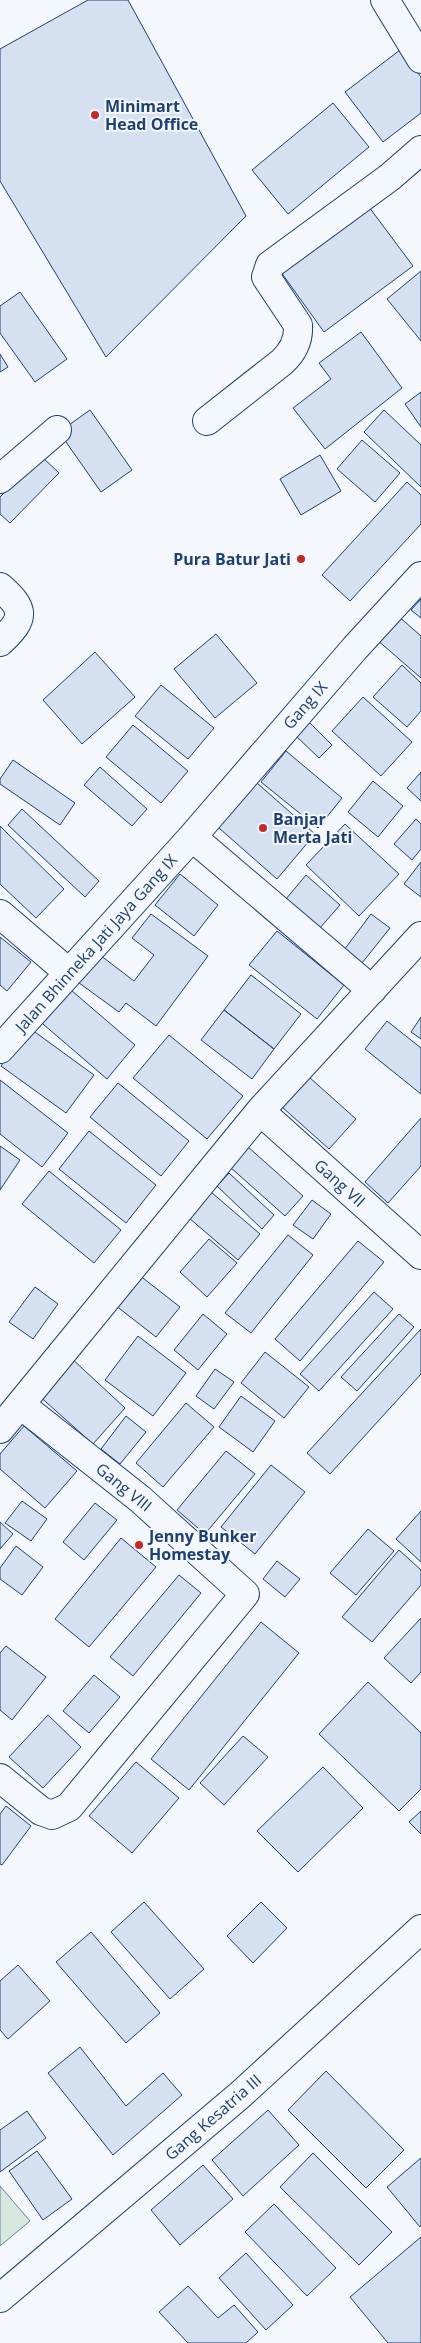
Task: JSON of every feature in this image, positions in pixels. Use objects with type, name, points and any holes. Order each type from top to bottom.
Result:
[{"type":"street","points":[[385,0],[421,59]]},
{"type":"street","points":[[207,421],[282,362],[290,354],[296,342],[299,334],[298,325],[266,277],[270,265],[390,177],[421,150]]},
{"type":"street","points":[[0,479],[57,430]]},
{"type":"street","name":"Gang IX","points":[[192,837],[355,648],[421,576]]},
{"type":"street","points":[[0,587],[18,605],[20,614],[14,625],[0,642]]},
{"type":"street","points":[[192,837],[372,990]]},
{"type":"street","name":"Jalan Bhinneka Jati Jaya Gang IX","points":[[0,1049],[192,837]]},
{"type":"street","points":[[0,914],[68,972]]},
{"type":"street","points":[[0,1429],[260,1111],[421,936]]},
{"type":"street","name":"Gang VII","points":[[260,1111],[421,1256]]},
{"type":"street","name":"Gang VIII","points":[[0,1778],[42,1811],[52,1815],[69,1807],[245,1594],[140,1499],[21,1405]]},
{"type":"street","name":"Gang Kesatria III","points":[[0,2298],[240,2095],[421,1929]]},
{"type":"shaded area","points":[[0,2186],[30,2221],[0,2246]]},
{"type":"building","name":"Minimart Head Office","points":[[88,0],[128,0],[246,216],[106,357],[0,181],[0,49]]},
{"type":"building","points":[[400,50],[421,77],[421,113],[383,142],[345,92]]},
{"type":"building","points":[[333,103],[369,147],[288,214],[252,170]]},
{"type":"building","points":[[366,203],[413,266],[324,332],[278,268]]},
{"type":"building","points":[[421,271],[421,341],[387,299]]},
{"type":"building","points":[[20,292],[67,359],[35,382],[0,333],[0,306]]},
{"type":"building","points":[[361,332],[402,388],[325,449],[293,408],[331,379],[319,363]]},
{"type":"building","points":[[0,354],[8,367],[0,372]]},
{"type":"building","points":[[421,392],[421,427],[405,404]]},
{"type":"building","points":[[90,410],[132,470],[101,492],[59,432]]},
{"type":"building","points":[[384,410],[421,445],[421,487],[364,432]]},
{"type":"building","points":[[362,440],[400,473],[375,502],[337,469]]},
{"type":"building","points":[[320,455],[341,491],[301,515],[280,479]]},
{"type":"building","points":[[41,456],[59,473],[10,523],[0,514],[0,497]]},
{"type":"building","points":[[407,482],[421,495],[421,524],[350,601],[322,575]]},
{"type":"building","points":[[421,599],[421,618],[411,610]]},
{"type":"building","points":[[397,615],[421,636],[421,678],[376,639]]},
{"type":"building","points":[[216,634],[257,683],[215,718],[174,669]]},
{"type":"building","points":[[95,652],[135,697],[82,744],[43,700]]},
{"type":"building","points":[[402,665],[421,683],[421,711],[407,727],[373,697]]},
{"type":"building","points":[[161,685],[214,728],[188,759],[135,716]]},
{"type":"building","points":[[363,697],[412,742],[381,776],[332,731]]},
{"type":"building","points":[[309,722],[332,745],[319,758],[296,736]]},
{"type":"building","points":[[133,725],[188,771],[161,803],[106,757]]},
{"type":"building","points":[[286,751],[342,798],[318,828],[261,782]]},
{"type":"building","points":[[13,760],[75,803],[60,825],[0,784],[0,779]]},
{"type":"building","points":[[100,767],[147,809],[132,826],[84,785]]},
{"type":"building","points":[[421,772],[421,801],[407,788]]},
{"type":"building","name":"Banjar Merta Jati","points":[[249,776],[315,834],[277,879],[211,821]]},
{"type":"building","points":[[373,781],[403,806],[378,837],[348,812]]},
{"type":"building","points":[[22,809],[99,881],[85,897],[8,825]]},
{"type":"building","points":[[416,819],[421,824],[421,849],[412,860],[394,844]]},
{"type":"building","points":[[345,824],[399,874],[359,916],[306,865]]},
{"type":"building","points":[[0,826],[64,889],[36,918],[0,884]]},
{"type":"building","points":[[421,862],[421,897],[404,884]]},
{"type":"building","points":[[180,874],[218,905],[194,936],[155,905]]},
{"type":"building","points":[[306,875],[340,905],[319,929],[286,899]]},
{"type":"building","points":[[151,914],[208,956],[156,1026],[126,1003],[119,1012],[75,980],[96,952],[134,981],[154,955],[132,938]]},
{"type":"building","points":[[371,914],[390,928],[362,963],[344,950]]},
{"type":"building","points":[[277,931],[344,985],[317,1019],[249,965]]},
{"type":"building","points":[[0,937],[31,962],[7,991],[0,985]]},
{"type":"building","points":[[251,975],[301,1014],[274,1049],[224,1010]]},
{"type":"building","points":[[64,984],[135,1045],[107,1079],[36,1018]]},
{"type":"building","points":[[224,1010],[274,1049],[252,1079],[201,1040]]},
{"type":"building","points":[[421,1017],[421,1039],[411,1032]]},
{"type":"building","points":[[387,1021],[421,1048],[421,1094],[365,1049]]},
{"type":"building","points":[[28,1027],[94,1075],[66,1113],[1,1066]]},
{"type":"building","points":[[169,1035],[243,1096],[207,1139],[133,1078]]},
{"type":"building","points":[[309,1077],[356,1119],[329,1149],[282,1107]]},
{"type":"building","points":[[0,1080],[68,1133],[42,1167],[0,1134]]},
{"type":"building","points":[[118,1083],[189,1141],[161,1176],[90,1117]]},
{"type":"building","points":[[421,1118],[421,1166],[388,1203],[365,1182]]},
{"type":"building","points":[[89,1131],[156,1185],[126,1223],[59,1169]]},
{"type":"building","points":[[0,1146],[20,1160],[0,1190]]},
{"type":"building","points":[[247,1146],[303,1196],[285,1216],[230,1167]]},
{"type":"building","points":[[49,1171],[121,1230],[94,1263],[22,1204]]},
{"type":"building","points":[[229,1173],[274,1215],[262,1229],[217,1186]]},
{"type":"building","points":[[211,1192],[260,1234],[238,1260],[189,1218]]},
{"type":"building","points":[[312,1200],[331,1214],[313,1239],[293,1225]]},
{"type":"building","points":[[288,1235],[313,1255],[251,1333],[225,1313]]},
{"type":"building","points":[[209,1239],[237,1263],[207,1297],[180,1272]]},
{"type":"building","points":[[358,1241],[384,1262],[300,1361],[275,1339]]},
{"type":"building","points":[[134,1271],[180,1307],[156,1337],[111,1302]]},
{"type":"building","points":[[35,1287],[58,1304],[33,1339],[9,1322]]},
{"type":"building","points":[[374,1292],[393,1309],[319,1391],[300,1374]]},
{"type":"building","points":[[203,1314],[227,1334],[198,1370],[174,1350]]},
{"type":"building","points":[[399,1314],[414,1327],[357,1391],[341,1377]]},
{"type":"building","points":[[421,1329],[421,1374],[330,1474],[307,1453]]},
{"type":"building","points":[[138,1336],[186,1373],[153,1416],[105,1380]]},
{"type":"building","points":[[265,1352],[309,1387],[284,1418],[241,1383]]},
{"type":"building","points":[[70,1357],[125,1408],[93,1444],[37,1394]]},
{"type":"building","points":[[215,1369],[234,1382],[214,1409],[196,1396]]},
{"type":"building","points":[[241,1396],[275,1421],[253,1452],[219,1427]]},
{"type":"building","points":[[186,1403],[214,1427],[163,1487],[136,1463]]},
{"type":"building","points":[[126,1416],[146,1432],[120,1464],[101,1449]]},
{"type":"building","points":[[24,1426],[77,1471],[45,1508],[0,1469],[0,1454]]},
{"type":"building","points":[[226,1451],[255,1474],[205,1534],[177,1510]]},
{"type":"building","points":[[271,1465],[305,1492],[255,1554],[221,1527]]},
{"type":"building","points":[[22,1501],[47,1519],[31,1541],[5,1523]]},
{"type":"building","points":[[95,1503],[117,1520],[84,1560],[63,1542]]},
{"type":"building","points":[[421,1511],[421,1562],[396,1539]]},
{"type":"building","points":[[0,1522],[13,1534],[0,1549]]},
{"type":"building","points":[[368,1529],[394,1551],[356,1595],[330,1573]]},
{"type":"building","points":[[121,1538],[156,1567],[89,1647],[55,1619]]},
{"type":"building","points":[[16,1546],[43,1567],[22,1595],[0,1579],[0,1568]]},
{"type":"building","points":[[399,1550],[421,1570],[421,1585],[372,1642],[342,1617]]},
{"type":"building","points":[[277,1561],[300,1579],[285,1597],[263,1579]]},
{"type":"building","points":[[179,1575],[201,1593],[133,1676],[110,1657]]},
{"type":"building","points":[[421,1618],[421,1672],[411,1683],[384,1658]]},
{"type":"building","points":[[261,1622],[299,1653],[189,1790],[151,1759]]},
{"type":"building","points":[[6,1646],[46,1677],[12,1720],[0,1710],[0,1653]]},
{"type":"building","points":[[94,1675],[120,1697],[89,1733],[63,1711]]},
{"type":"building","points":[[368,1682],[421,1733],[421,1789],[399,1811],[319,1734]]},
{"type":"building","points":[[48,1715],[81,1747],[43,1788],[9,1757]]},
{"type":"building","points":[[243,1736],[268,1757],[224,1805],[200,1783]]},
{"type":"building","points":[[136,1762],[179,1798],[132,1853],[89,1816]]},
{"type":"building","points":[[323,1767],[363,1808],[298,1872],[257,1831]]},
{"type":"building","points":[[6,1806],[31,1826],[2,1865],[0,1864],[0,1814]]},
{"type":"building","points":[[421,1811],[421,1834],[409,1822]]},
{"type":"building","points":[[144,1902],[204,1969],[170,1999],[111,1932]]},
{"type":"building","points":[[261,1902],[287,1928],[253,1963],[227,1936]]},
{"type":"building","points":[[91,1932],[160,2013],[126,2043],[56,1962]]},
{"type":"building","points":[[18,1965],[50,2001],[8,2039],[0,2030],[0,1981]]},
{"type":"building","points":[[80,2047],[126,2106],[163,2073],[182,2095],[113,2155],[48,2073]]},
{"type":"building","points":[[326,2071],[404,2150],[366,2188],[288,2110]]},
{"type":"building","points":[[268,2110],[299,2145],[243,2196],[212,2160]]},
{"type":"building","points":[[27,2111],[46,2138],[0,2172],[0,2130]]},
{"type":"building","points":[[37,2151],[72,2199],[43,2220],[9,2171]]},
{"type":"building","points":[[313,2153],[392,2232],[359,2265],[280,2187]]},
{"type":"building","points":[[421,2158],[421,2226],[420,2227],[387,2187]]},
{"type":"building","points":[[203,2165],[233,2199],[180,2245],[151,2210]]},
{"type":"building","points":[[274,2204],[336,2268],[307,2296],[245,2232]]},
{"type":"building","points":[[421,2237],[421,2343],[388,2343],[350,2297]]},
{"type":"building","points":[[246,2253],[293,2305],[266,2330],[219,2278]]},
{"type":"building","points":[[188,2286],[218,2318],[234,2305],[258,2332],[246,2343],[188,2343],[159,2312]]},
{"type":"place","name":"Minimart Head Office","points":[[95,115]]},
{"type":"place","name":"Pura Batur Jati","points":[[301,559]]},
{"type":"place","name":"Banjar Merta Jati","points":[[263,828]]},
{"type":"place","name":"Jenny Bunker Homestay","points":[[139,1545]]}]
